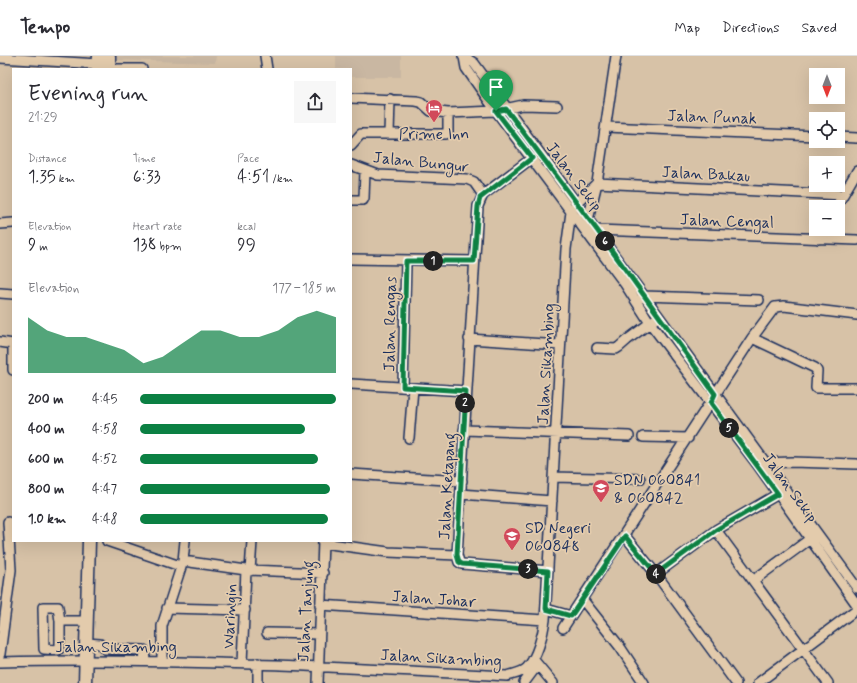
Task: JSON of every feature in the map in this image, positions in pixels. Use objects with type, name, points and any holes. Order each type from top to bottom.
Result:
[{"type":"main road","points":[[103,65],[109,56]]},
{"type":"main road","points":[[85,683],[89,542]]},
{"type":"street","points":[[265,56],[267,68]]},
{"type":"street","name":"Jalan Sekip","points":[[464,56],[474,64],[597,230],[640,299],[650,323],[757,464],[857,605]]},
{"type":"street","name":"Jalan Sekip","points":[[464,56],[466,68],[584,231],[640,299],[659,317],[857,588]]},
{"type":"street","points":[[584,231],[589,220],[597,183],[616,56]]},
{"type":"street","points":[[0,58],[132,68]]},
{"type":"street","points":[[352,98],[416,101],[421,102],[431,111],[448,113],[496,111],[523,105],[557,106]]},
{"type":"street","points":[[388,134],[390,99]]},
{"type":"street","points":[[352,144],[361,134],[446,134],[448,132],[448,113]]},
{"type":"street","name":"Jalan Punak","points":[[606,127],[809,136]]},
{"type":"street","points":[[845,137],[857,138]]},
{"type":"street","points":[[483,195],[532,158]]},
{"type":"street","name":"Jalan Bungur","points":[[352,165],[378,175],[467,179],[474,182],[483,195]]},
{"type":"street","points":[[840,200],[857,170]]},
{"type":"street","points":[[352,200],[363,200],[365,196],[365,171]]},
{"type":"street","points":[[576,202],[597,183]]},
{"type":"street","name":"Jalan Bakau","points":[[597,183],[843,194]]},
{"type":"street","name":"Jalan Ketapang","points":[[457,555],[474,261],[478,206],[483,195]]},
{"type":"street","name":"Jalan Sikambing","points":[[0,662],[162,660],[258,663],[506,676],[526,669],[536,662],[546,609],[566,249],[571,212],[576,202]]},
{"type":"street","points":[[0,224],[12,223]]},
{"type":"street","name":"Jalan Cengal","points":[[597,230],[857,240]]},
{"type":"street","points":[[352,259],[474,261]]},
{"type":"street","name":"Jalan Rengas","points":[[403,387],[406,261]]},
{"type":"street","points":[[0,293],[12,294]]},
{"type":"street","points":[[640,299],[759,300]]},
{"type":"street","points":[[563,628],[625,536],[711,403],[715,394],[775,306],[857,315]]},
{"type":"street","points":[[597,348],[619,348],[627,340],[659,317]]},
{"type":"street","points":[[752,338],[814,368],[817,371],[816,388],[857,388]]},
{"type":"street","points":[[469,339],[560,345]]},
{"type":"street","points":[[0,342],[12,344]]},
{"type":"street","points":[[352,384],[466,391]]},
{"type":"street","points":[[409,438],[413,388]]},
{"type":"street","points":[[464,430],[630,436]]},
{"type":"street","points":[[643,436],[688,438]]},
{"type":"street","points":[[757,464],[766,462],[857,464]]},
{"type":"street","points":[[352,474],[462,481]]},
{"type":"street","points":[[553,478],[640,479]]},
{"type":"street","points":[[461,494],[552,501]]},
{"type":"street","points":[[656,574],[716,530],[778,494]]},
{"type":"street","points":[[0,654],[11,570],[7,521]]},
{"type":"street","points":[[716,530],[828,683]]},
{"type":"street","points":[[625,536],[656,574],[736,683]]},
{"type":"street","points":[[758,577],[810,539]]},
{"type":"street","points":[[111,542],[182,564],[248,571],[323,573]]},
{"type":"street","points":[[162,660],[161,634],[167,608],[182,564],[185,542]]},
{"type":"street","name":"Waringin","points":[[242,663],[244,610],[252,542]]},
{"type":"street","points":[[323,542],[388,552],[457,555],[459,562],[462,564],[548,571]]},
{"type":"street","name":"Jalan Tanjung","points":[[318,683],[317,666],[323,573],[323,542]]},
{"type":"street","points":[[582,599],[620,648],[644,683]]},
{"type":"street","name":"Jalan Johar","points":[[320,605],[545,620]]},
{"type":"street","points":[[43,607],[58,607],[60,622],[60,648],[58,650],[44,649],[43,607]]},
{"type":"street","points":[[167,608],[244,610]]},
{"type":"street","points":[[546,609],[571,616]]},
{"type":"street","points":[[758,683],[857,609]]},
{"type":"street","points":[[60,622],[87,621]]},
{"type":"street","points":[[267,633],[319,634]]},
{"type":"street","points":[[86,643],[100,644],[105,649],[144,650],[146,660]]},
{"type":"street","points":[[524,683],[536,662],[554,683]]},
{"type":"street","points":[[258,663],[258,683]]},
{"type":"shaded area","points":[[117,56],[216,56],[215,63],[117,60]]},
{"type":"shaded area","points":[[336,56],[401,56],[401,77],[352,77],[352,68],[336,68]]},
{"type":"place","name":"Prime Inn","points":[[434,123]]},
{"type":"place","name":"SDN 060841 & 060842","points":[[601,503]]},
{"type":"place","name":"SD Negeri 060848","points":[[512,551]]},
{"type":"route","points":[[506,109],[597,230],[715,394],[711,403],[778,494],[716,530],[656,574],[625,536],[571,616],[546,609],[548,571],[462,564],[459,562],[457,555],[466,391],[403,387],[406,261],[474,261],[478,206],[480,198],[532,158],[496,111],[506,109]]}]
